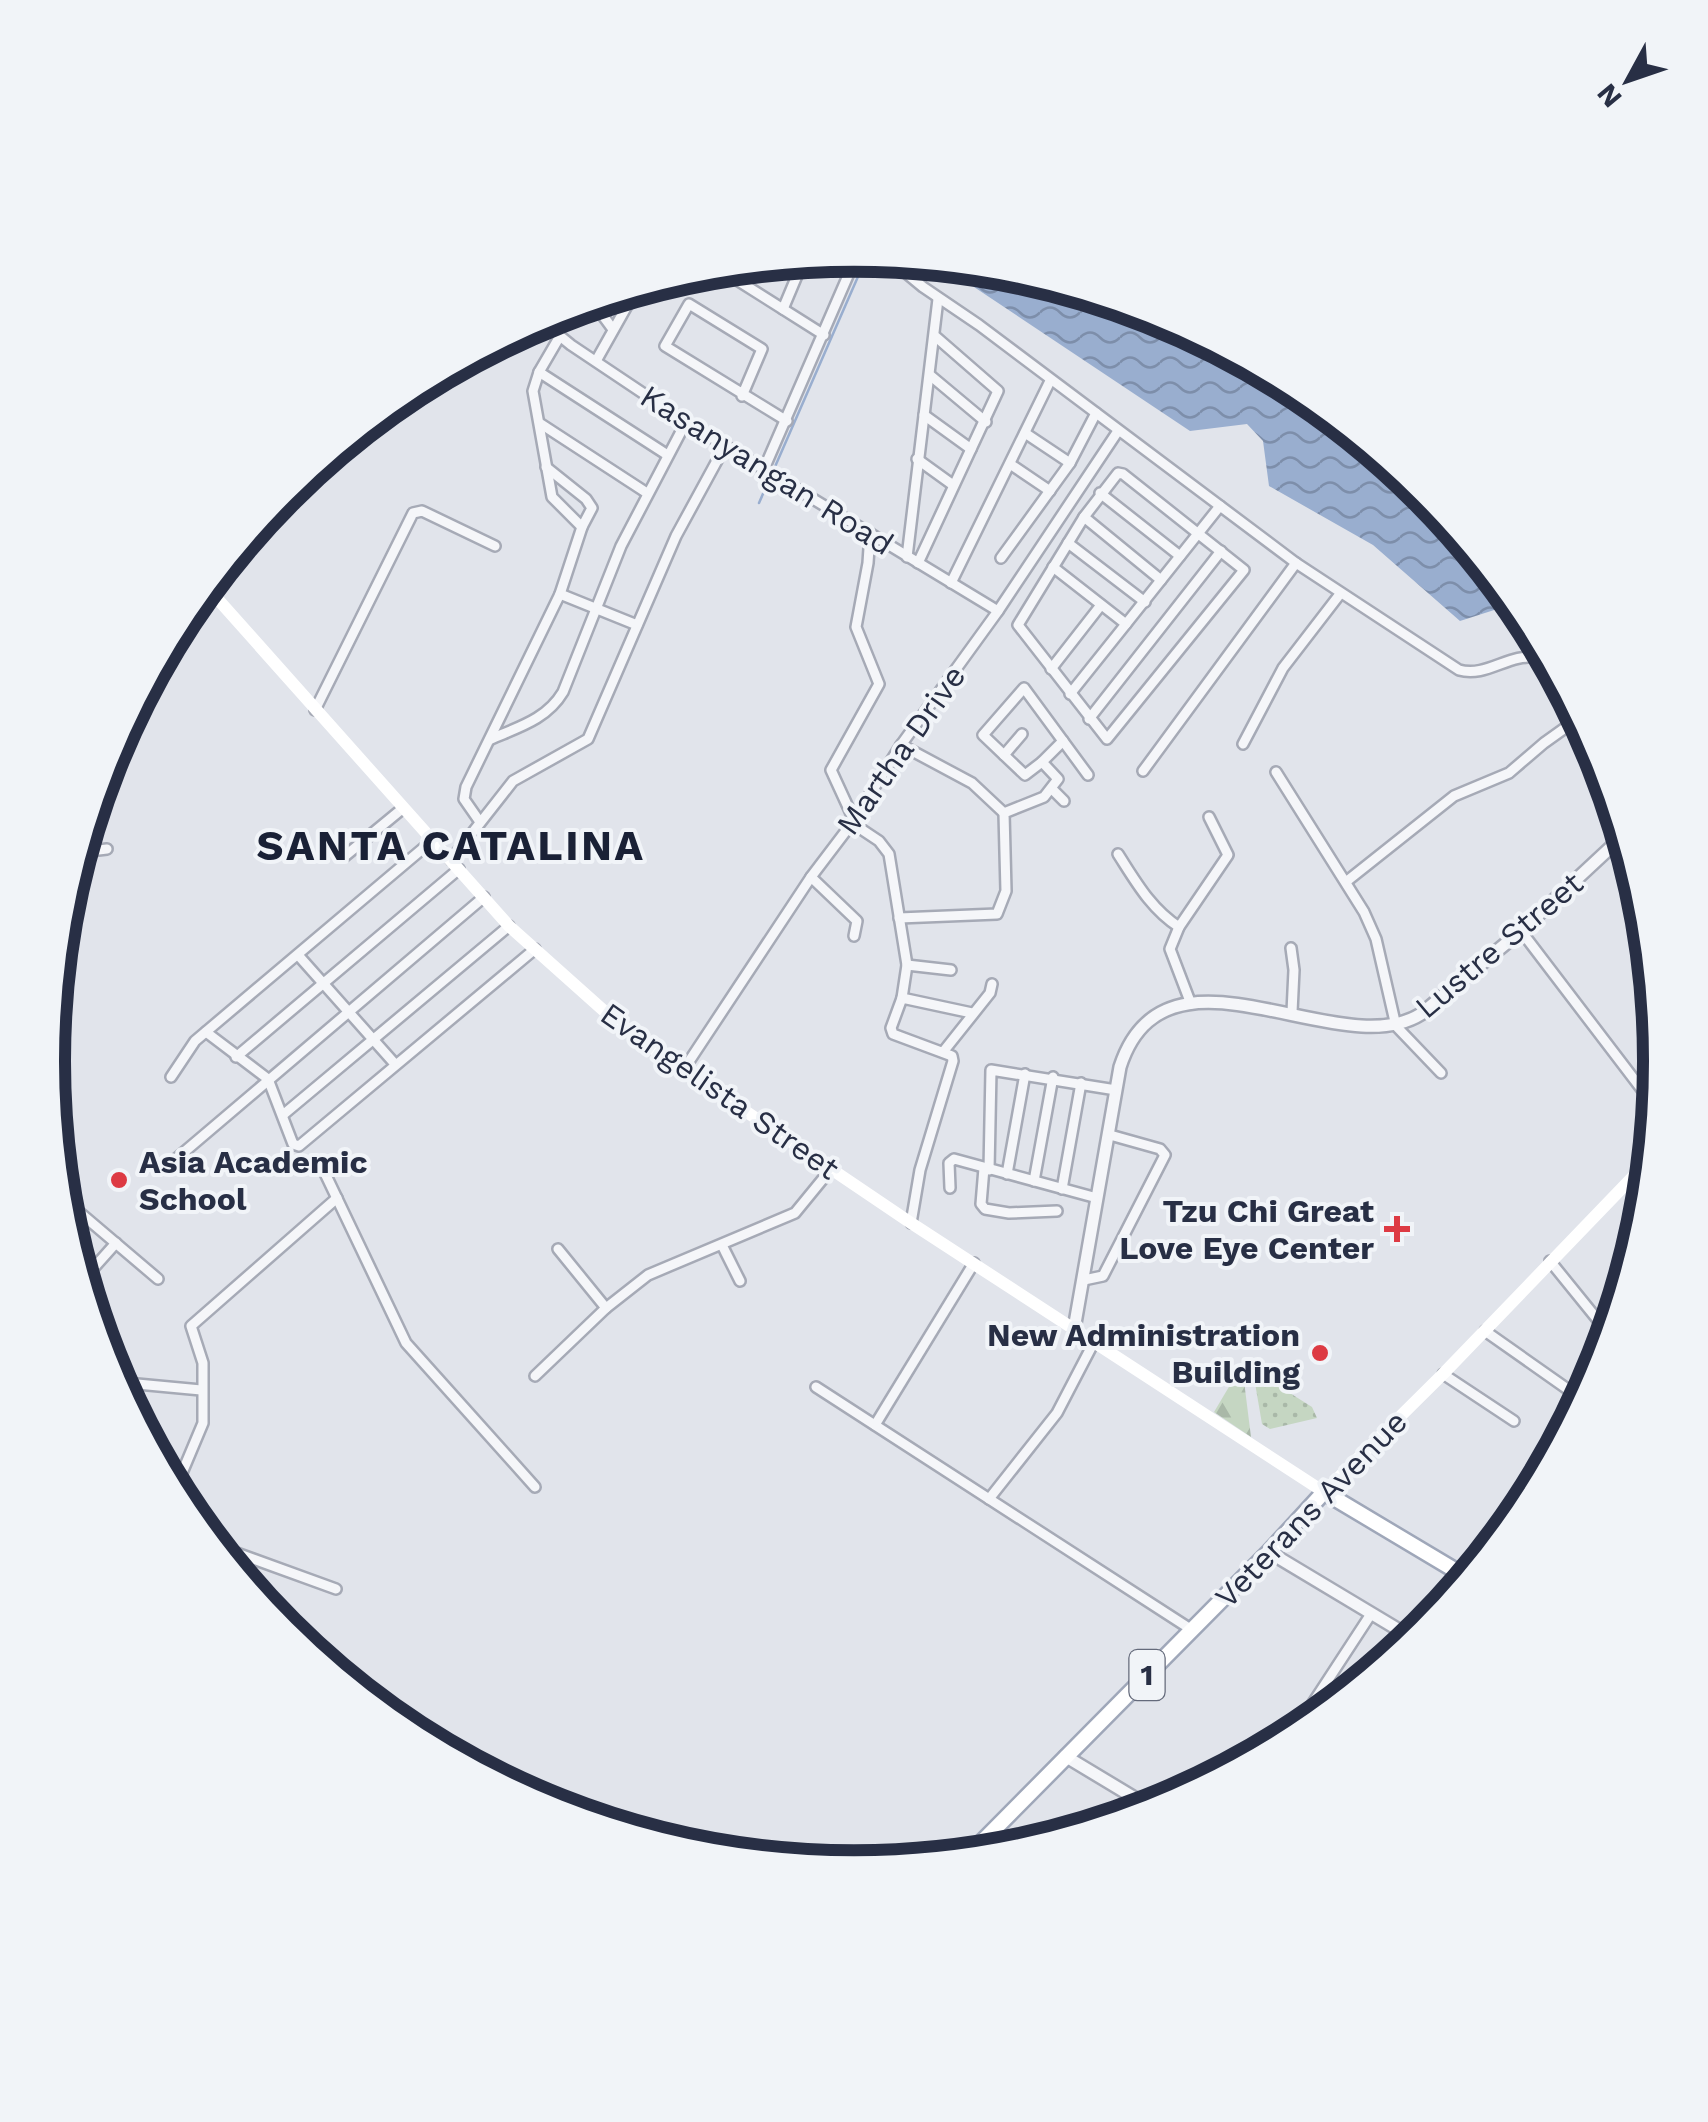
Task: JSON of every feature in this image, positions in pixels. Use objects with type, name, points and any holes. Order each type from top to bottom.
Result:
[{"type":"main road","name":"Evangelista Street","points":[[216,598],[508,926],[603,1010],[684,1070],[911,1223],[1324,1492]]},
{"type":"main road","name":"Veterans Avenue","points":[[987,1838],[1634,1175]]},
{"type":"main road","points":[[1324,1492],[1456,1571]]},
{"type":"street","points":[[764,469],[849,272]]},
{"type":"street","points":[[908,274],[1340,594],[1467,672],[1523,656],[1531,657]]},
{"type":"street","points":[[783,309],[796,275]]},
{"type":"street","points":[[739,281],[824,335]]},
{"type":"street","points":[[906,557],[938,298]]},
{"type":"street","points":[[742,396],[762,349],[690,304],[665,346],[742,396],[787,421]]},
{"type":"street","points":[[596,361],[626,306]]},
{"type":"street","points":[[601,314],[612,328]]},
{"type":"street","name":"Kasanyangan Road","points":[[557,330],[686,422],[998,611]]},
{"type":"street","points":[[560,336],[538,372],[534,391],[552,497],[582,527]]},
{"type":"street","points":[[918,563],[986,422],[997,388],[936,336]]},
{"type":"street","points":[[538,372],[666,454]]},
{"type":"street","points":[[931,376],[986,422]]},
{"type":"street","points":[[951,583],[1050,381]]},
{"type":"street","points":[[1000,558],[1070,463],[1096,414]]},
{"type":"street","points":[[924,415],[972,449]]},
{"type":"street","points":[[491,739],[555,707],[621,546],[686,422]]},
{"type":"street","points":[[541,424],[647,492]]},
{"type":"street","name":"Martha Drive","points":[[684,1070],[810,877],[998,611],[1118,430]]},
{"type":"street","points":[[1025,433],[1070,463]]},
{"type":"street","points":[[236,1057],[325,985],[455,865],[480,822],[513,781],[588,740],[676,536],[725,446]]},
{"type":"street","points":[[917,459],[953,485]]},
{"type":"street","points":[[1010,464],[1050,491]]},
{"type":"street","points":[[480,822],[464,794],[560,594],[592,504],[546,467]]},
{"type":"street","points":[[1123,474],[1242,568],[1242,574],[1110,736],[1103,738],[1018,625],[1084,518],[1114,476],[1123,474]]},
{"type":"street","points":[[1100,493],[1180,556]]},
{"type":"street","points":[[1070,694],[1220,506]]},
{"type":"street","points":[[315,710],[413,513],[422,511],[495,546]]},
{"type":"street","points":[[1084,518],[1161,580]]},
{"type":"street","points":[[870,533],[856,626],[879,684],[831,770],[853,821],[889,854],[906,965],[902,998],[891,1028],[894,1034],[952,1056],[920,1170],[911,1223]]},
{"type":"street","points":[[1068,542],[1144,602]]},
{"type":"street","points":[[1089,719],[1221,551]]},
{"type":"street","points":[[1143,770],[1296,563]]},
{"type":"street","points":[[1053,567],[1126,624]]},
{"type":"street","points":[[560,594],[637,625]]},
{"type":"street","points":[[1243,744],[1283,668],[1340,594]]},
{"type":"street","points":[[1051,669],[1101,604]]},
{"type":"street","points":[[1063,741],[1025,774],[983,735],[1024,688],[1063,741],[1088,775]]},
{"type":"street","points":[[1346,881],[1454,796],[1509,772],[1544,743],[1570,729]]},
{"type":"street","points":[[1004,755],[1022,734]]},
{"type":"street","points":[[899,918],[997,914],[1006,891],[1004,813],[972,784],[901,745]]},
{"type":"street","points":[[1004,813],[1044,797],[1052,789],[1058,779],[1042,762]]},
{"type":"street","points":[[1276,772],[1346,881],[1376,938],[1396,1026],[1441,1073]]},
{"type":"street","points":[[1052,789],[1064,801]]},
{"type":"street","points":[[345,856],[402,809]]},
{"type":"street","points":[[1191,1004],[1170,949],[1178,927],[1228,855],[1209,817]]},
{"type":"street","points":[[171,1077],[187,1050],[206,1032],[434,840]]},
{"type":"street","name":"Lustre Street","points":[[1074,1329],[1116,1090],[1124,1054],[1137,1031],[1162,1012],[1213,1003],[1346,1023],[1396,1026],[1421,1014],[1521,931],[1613,846]]},
{"type":"street","points":[[94,851],[107,849]]},
{"type":"street","points":[[1118,854],[1147,898],[1178,927]]},
{"type":"street","points":[[810,877],[857,921],[854,936]]},
{"type":"street","points":[[177,1158],[484,897]]},
{"type":"street","points":[[284,1114],[508,926]]},
{"type":"street","points":[[1521,931],[1642,1090]]},
{"type":"street","points":[[1291,948],[1292,1012]]},
{"type":"street","points":[[206,1032],[268,1079],[293,1144],[299,1146],[535,949]]},
{"type":"street","points":[[298,955],[395,1064]]},
{"type":"street","points":[[906,965],[951,970]]},
{"type":"street","points":[[943,1052],[990,992],[992,984]]},
{"type":"street","points":[[902,998],[972,1013]]},
{"type":"street","points":[[1057,1210],[1009,1213],[985,1209],[981,1204],[987,1169],[990,1073],[994,1069],[1116,1090]]},
{"type":"street","points":[[1007,1174],[1025,1074]]},
{"type":"street","points":[[1034,1181],[1053,1078]]},
{"type":"street","points":[[1062,1189],[1081,1083]]},
{"type":"street","points":[[1084,1280],[1103,1276],[1165,1155],[1160,1149],[1110,1135]]},
{"type":"street","points":[[950,1188],[951,1160],[1096,1198]]},
{"type":"street","points":[[322,1167],[406,1344],[535,1488]]},
{"type":"street","points":[[535,1376],[606,1308],[648,1275],[795,1213],[831,1169]]},
{"type":"street","points":[[182,1473],[203,1422],[203,1364],[191,1326],[336,1198]]},
{"type":"street","points":[[80,1212],[158,1279]]},
{"type":"street","points":[[93,1269],[116,1243]]},
{"type":"street","points":[[722,1245],[740,1281]]},
{"type":"street","points":[[558,1250],[606,1308]]},
{"type":"street","points":[[1550,1260],[1599,1321]]},
{"type":"street","points":[[876,1425],[974,1263]]},
{"type":"street","points":[[1485,1332],[1570,1391]]},
{"type":"street","points":[[989,1499],[1057,1413],[1094,1342]]},
{"type":"street","points":[[1444,1374],[1514,1421]]},
{"type":"street","points":[[134,1384],[201,1390]]},
{"type":"street","points":[[816,1387],[1192,1630]]},
{"type":"street","points":[[1269,1552],[1399,1631]]},
{"type":"street","points":[[238,1554],[336,1589]]},
{"type":"street","points":[[1314,1701],[1371,1614]]},
{"type":"street","points":[[1065,1756],[1135,1798]]},
{"type":"green space","points":[[1239,1370],[1243,1373],[1251,1437],[1214,1412]]},
{"type":"green space","points":[[1257,1376],[1312,1407],[1317,1418],[1270,1429],[1262,1424]]},
{"type":"water","points":[[965,281],[1008,287],[1108,314],[1203,353],[1249,378],[1334,435],[1374,468],[1447,541],[1500,608],[1460,621],[1373,545],[1269,486],[1263,441],[1247,424],[1190,431]]},
{"type":"waterway","points":[[774,469],[860,272]]},
{"type":"waterway","points":[[759,503],[769,480]]},
{"type":"place","name":"Asia Academic School","points":[[119,1180]]},
{"type":"place","name":"Tzu Chi Great Love Eye Center","points":[[1397,1229]]},
{"type":"place","name":"New Administration Building","points":[[1320,1353]]},
{"type":"district","name":"SANTA CATALINA","points":[[451,845]]}]
